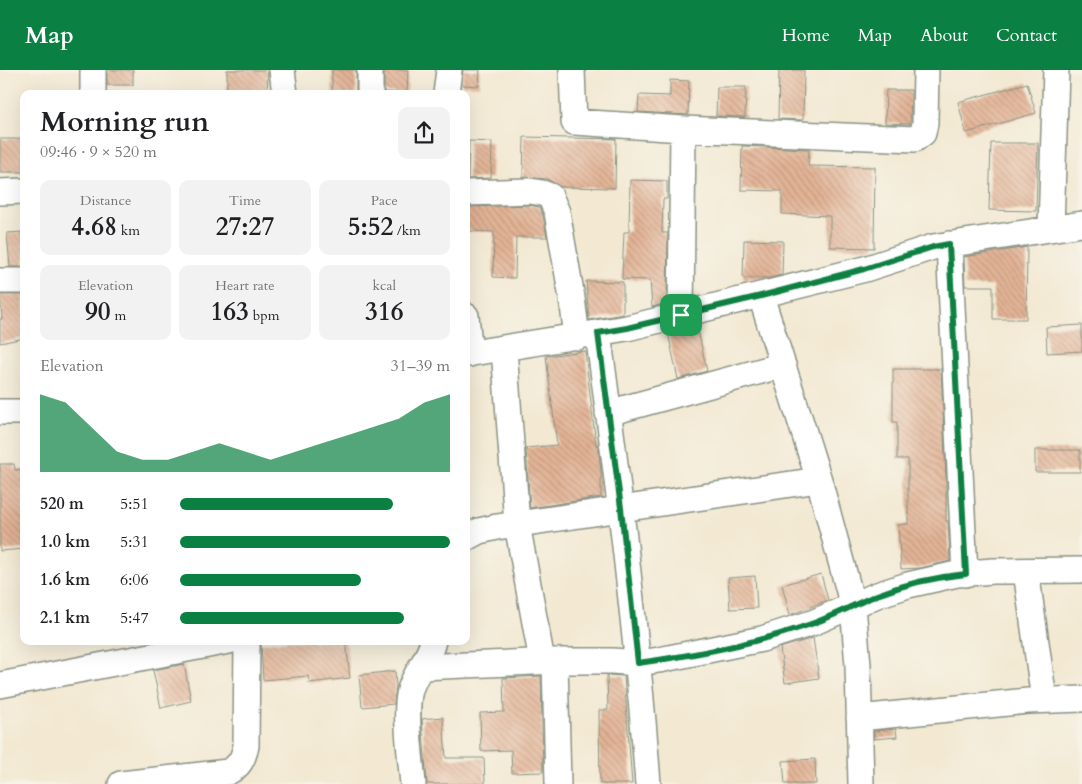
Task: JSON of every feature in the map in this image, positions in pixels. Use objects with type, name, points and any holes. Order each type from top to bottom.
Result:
[{"type":"street","points":[[93,70],[93,90]]},
{"type":"street","points":[[282,70],[284,90]]},
{"type":"street","points":[[370,70],[370,90]]},
{"type":"street","points":[[446,90],[449,70]]},
{"type":"street","points":[[572,70],[574,122],[683,129],[915,139],[923,133],[925,123],[926,70]]},
{"type":"street","points":[[1051,228],[1056,70]]},
{"type":"street","points":[[681,315],[683,129]]},
{"type":"street","points":[[0,192],[20,191]]},
{"type":"street","points":[[470,193],[530,191],[542,193],[550,196],[557,212],[572,298],[587,335],[608,412],[621,508],[638,663],[648,784]]},
{"type":"street","points":[[470,354],[627,328],[864,269],[933,247],[1082,224]]},
{"type":"street","points":[[949,244],[966,574]]},
{"type":"street","points":[[0,281],[20,281]]},
{"type":"street","points":[[761,296],[819,480],[853,606],[858,665],[861,784]]},
{"type":"street","points":[[504,348],[517,524],[548,661],[558,784]]},
{"type":"street","points":[[608,412],[783,365]]},
{"type":"street","points":[[0,412],[20,412]]},
{"type":"street","points":[[470,536],[479,530],[819,480]]},
{"type":"street","points":[[421,666],[548,661],[638,663],[762,640],[812,623],[877,595],[908,585],[993,571],[1082,570]]},
{"type":"street","points":[[1026,571],[1044,700]]},
{"type":"street","points":[[0,685],[134,650],[187,645]]},
{"type":"street","points":[[121,784],[228,772],[239,776],[246,746],[247,645]]},
{"type":"street","points":[[413,784],[408,711],[409,693],[413,680],[430,654],[432,645]]},
{"type":"street","points":[[859,718],[1044,700],[1082,699]]},
{"type":"building","points":[[107,70],[133,70],[133,85],[107,85]]},
{"type":"building","points":[[227,70],[268,70],[267,90],[227,90]]},
{"type":"building","points":[[332,70],[356,70],[356,90],[332,90]]},
{"type":"building","points":[[384,70],[408,70],[407,90],[384,90]]},
{"type":"building","points":[[463,70],[480,70],[479,86],[462,85]]},
{"type":"building","points":[[779,70],[804,70],[803,120],[778,119]]},
{"type":"building","points":[[670,80],[689,81],[688,115],[638,112],[639,95],[670,96]]},
{"type":"building","points":[[1027,83],[1036,113],[966,133],[958,102]]},
{"type":"building","points":[[717,87],[746,87],[745,117],[716,116]]},
{"type":"building","points":[[886,90],[911,90],[910,124],[885,123]]},
{"type":"building","points":[[524,137],[616,139],[615,188],[561,187],[547,179],[523,177]]},
{"type":"building","points":[[0,139],[20,139],[20,172],[0,172]]},
{"type":"building","points":[[470,141],[492,142],[491,178],[470,179]]},
{"type":"building","points":[[991,143],[1038,143],[1036,211],[989,210]]},
{"type":"building","points":[[742,146],[809,149],[808,166],[875,167],[874,248],[830,247],[830,216],[782,214],[782,191],[741,190]]},
{"type":"building","points":[[630,180],[667,181],[667,199],[663,199],[662,233],[668,233],[667,303],[652,307],[650,280],[622,279],[624,232],[629,232]]},
{"type":"building","points":[[529,205],[539,207],[543,216],[547,237],[516,237],[515,278],[493,277],[494,232],[470,231],[470,207]]},
{"type":"building","points":[[20,232],[20,267],[10,267],[7,233]]},
{"type":"building","points":[[744,240],[783,241],[782,275],[769,278],[743,278]]},
{"type":"building","points":[[1027,247],[1026,319],[993,319],[993,286],[965,286],[964,257]]},
{"type":"building","points":[[586,281],[623,282],[623,314],[589,320]]},
{"type":"building","points":[[0,295],[20,295],[20,339],[0,343],[0,319],[2,319]]},
{"type":"building","points":[[1082,325],[1082,351],[1047,353],[1046,327]]},
{"type":"building","points":[[697,326],[707,371],[678,379],[668,333]]},
{"type":"building","points":[[585,351],[596,445],[598,444],[601,497],[530,508],[526,448],[557,445],[546,356]]},
{"type":"building","points":[[893,369],[941,369],[946,521],[948,521],[950,561],[920,568],[901,569],[898,525],[908,524],[908,459],[897,459],[897,422],[893,422]]},
{"type":"building","points":[[1035,450],[1080,450],[1080,472],[1035,472]]},
{"type":"building","points":[[0,464],[14,464],[15,470],[20,469],[20,549],[0,551]]},
{"type":"building","points":[[821,574],[828,600],[790,615],[782,585]]},
{"type":"building","points":[[755,576],[757,608],[730,609],[728,578]]},
{"type":"building","points":[[813,638],[819,678],[785,683],[780,648]]},
{"type":"building","points":[[261,645],[346,645],[350,678],[309,683],[308,676],[263,680]]},
{"type":"building","points":[[184,664],[191,701],[161,708],[153,670]]},
{"type":"building","points":[[395,671],[394,704],[362,707],[359,675]]},
{"type":"building","points":[[607,675],[624,676],[632,784],[600,784],[599,710],[608,710]]},
{"type":"building","points":[[541,676],[543,772],[512,773],[511,750],[481,751],[480,713],[504,712],[503,678]]},
{"type":"building","points":[[443,717],[446,758],[484,758],[485,784],[427,784],[422,719]]},
{"type":"building","points":[[896,729],[897,737],[874,739],[874,731]]},
{"type":"building","points":[[815,759],[816,784],[785,784],[783,761]]},
{"type":"route","points":[[949,244],[966,574],[957,574],[908,585],[877,595],[812,623],[762,640],[686,656],[638,663],[621,508],[598,333],[681,315],[864,269],[933,247],[949,244]]}]
